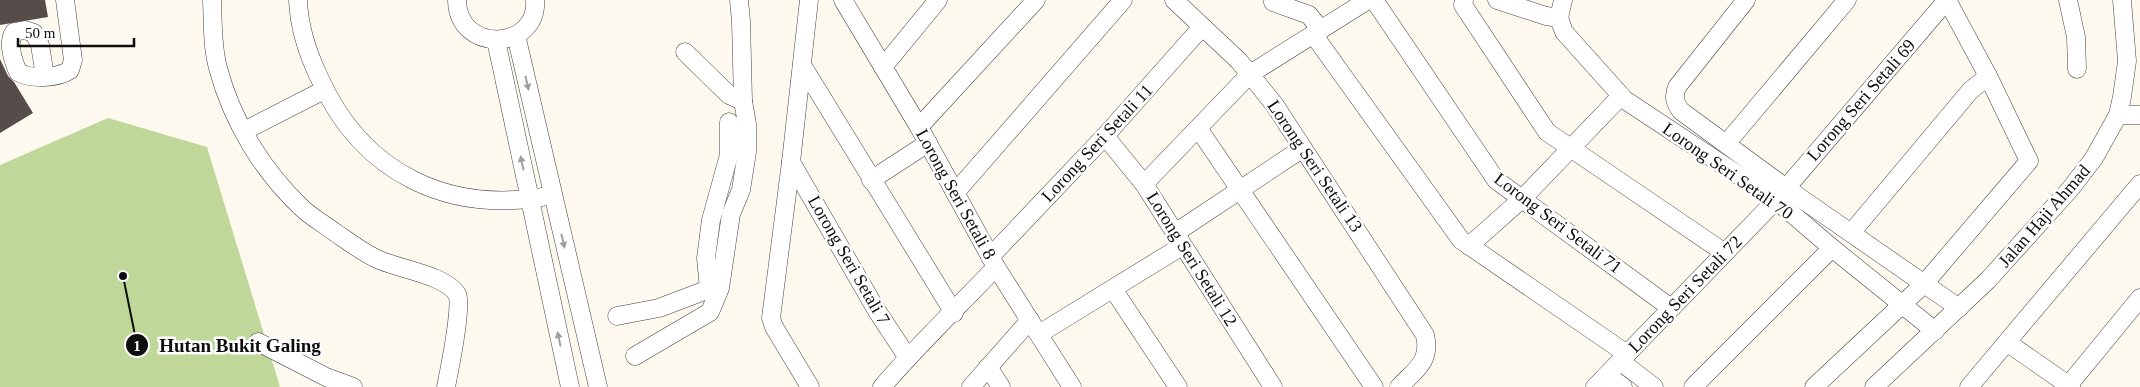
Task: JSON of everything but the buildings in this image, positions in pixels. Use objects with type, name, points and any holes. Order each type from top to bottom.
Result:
[{"type":"street","points":[[45,76],[65,74],[72,65],[65,0]]},
{"type":"street","points":[[212,0],[214,51],[226,94],[244,131],[266,168],[303,210],[375,258],[442,282],[453,289],[458,296],[458,309],[446,387]]},
{"type":"street","points":[[298,0],[304,38],[324,90],[348,128],[378,158],[408,179],[454,196],[497,202],[530,200],[553,196]]},
{"type":"street","points":[[457,0],[457,8],[462,21],[471,31],[483,38],[496,40],[516,35],[526,27],[532,17],[535,0]]},
{"type":"street","points":[[636,356],[710,312],[731,214],[741,190],[747,152],[739,0]]},
{"type":"street","points":[[809,0],[771,318],[774,327],[810,387]]},
{"type":"street","name":"Lorong Seri Setali 8","points":[[844,0],[919,127],[993,262],[1072,387]]},
{"type":"street","points":[[883,67],[938,0]]},
{"type":"street","points":[[919,127],[1036,0]]},
{"type":"street","points":[[955,193],[1122,0]]},
{"type":"street","name":"Lorong Seri Setali 13","points":[[1174,0],[1239,61],[1274,104],[1425,335],[1427,353],[1400,387]]},
{"type":"street","points":[[1144,184],[1250,74],[1368,0]]},
{"type":"street","name":"Lorong Seri Setali 71","points":[[1374,0],[1496,180],[1671,308]]},
{"type":"street","points":[[1464,0],[1463,6],[1547,132],[1725,253]]},
{"type":"street","points":[[1497,0],[1546,16],[1559,18],[1563,0]]},
{"type":"street","points":[[1746,0],[1677,87],[1675,103],[1681,111],[1726,144],[1781,194],[1851,233],[1959,308]]},
{"type":"street","points":[[1726,144],[1847,0]]},
{"type":"street","points":[[1814,387],[1924,284],[2029,161],[1988,76],[1947,0]]},
{"type":"street","name":"Lorong Seri Setali 69","points":[[1781,194],[1947,0]]},
{"type":"street","points":[[2068,0],[2076,37],[2077,69]]},
{"type":"street","name":"Jalan Haji Ahmad","points":[[1874,387],[1988,280],[2071,188],[2099,150],[2118,114],[2127,61],[2122,0]]},
{"type":"street","points":[[1273,2],[1309,15],[1317,32],[1461,240],[1624,358],[1654,387]]},
{"type":"street","name":"Lorong Seri Setali 70","points":[[1559,18],[1564,32],[1621,96],[1781,194],[1832,248],[1935,331]]},
{"type":"street","name":"Lorong Seri Setali 11","points":[[882,387],[908,358],[954,313],[993,262],[1202,28]]},
{"type":"street","points":[[516,35],[598,387]]},
{"type":"street","points":[[496,40],[570,387]]},
{"type":"street","points":[[685,52],[729,95],[743,101]]},
{"type":"street","points":[[802,65],[954,313]]},
{"type":"street","points":[[1851,233],[1970,92],[1988,76]]},
{"type":"street","points":[[244,131],[324,90]]},
{"type":"street","points":[[1469,246],[1523,198],[1621,96]]},
{"type":"street","points":[[2118,114],[2140,115]]},
{"type":"street","points":[[714,288],[706,258],[711,220],[729,155],[729,122]]},
{"type":"street","points":[[1198,128],[1374,387]]},
{"type":"street","name":"Lorong Seri Setali 12","points":[[1105,136],[1144,184],[1273,387]]},
{"type":"street","points":[[871,180],[928,143]]},
{"type":"street","points":[[971,387],[988,368],[1034,327],[1113,289],[1179,240],[1240,189],[1303,148]]},
{"type":"street","name":"Lorong Seri Setali 7","points":[[791,162],[877,311],[908,358]]},
{"type":"street","points":[[1969,387],[2140,184]]},
{"type":"street","name":"Lorong Seri Setali 72","points":[[1601,381],[1781,194]]},
{"type":"street","points":[[1693,387],[1832,248]]},
{"type":"street","points":[[617,316],[659,308],[714,288]]},
{"type":"street","points":[[1113,289],[1178,387]]},
{"type":"street","points":[[2008,343],[2069,386],[2140,298]]},
{"type":"street","points":[[258,342],[326,377],[353,387]]},
{"type":"street","points":[[988,368],[1001,387]]},
{"type":"street","points":[[1601,381],[1623,387]]},
{"type":"green space","points":[[108,118],[207,147],[280,387],[0,387],[0,165]]},
{"type":"place","name":"Hutan Bukit Galing","points":[[123,276]]}]
